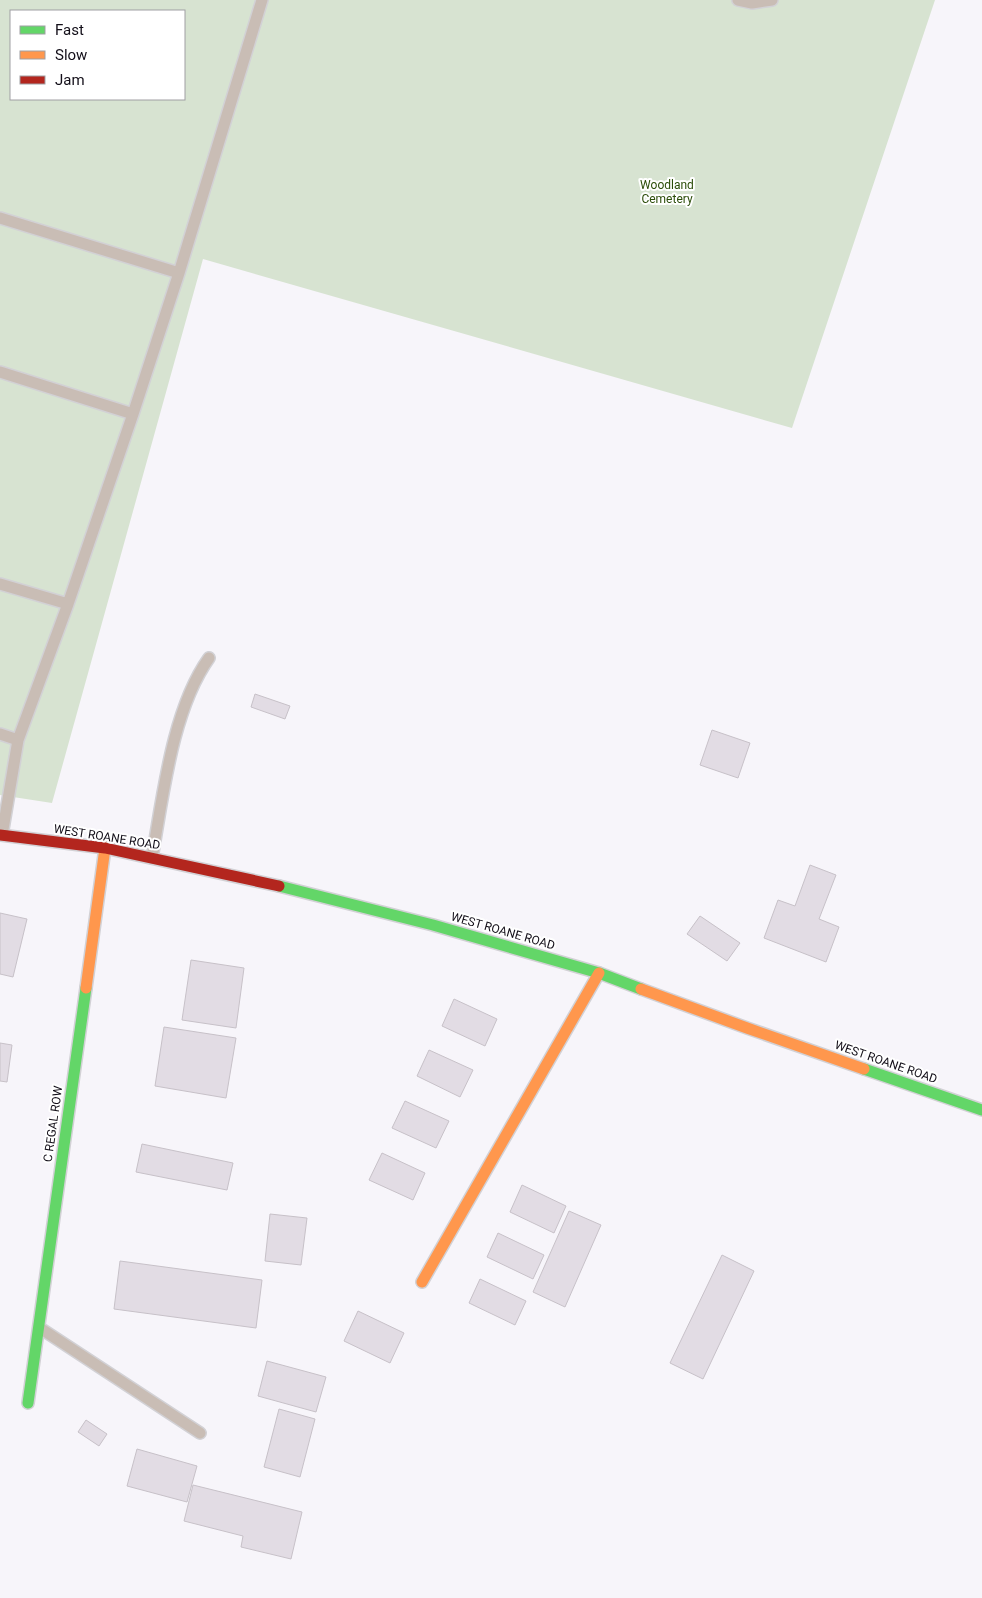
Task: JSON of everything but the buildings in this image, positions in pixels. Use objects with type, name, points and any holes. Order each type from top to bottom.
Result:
[{"type":"street","name":"WEST ROANE ROAD","points":[[1,835],[105,848],[287,888],[424,922],[599,973],[757,1032],[982,1110]]},
{"type":"street","name":"C REGAL ROW","points":[[28,1403],[105,848]]},
{"type":"street","points":[[422,1282],[599,973]]},
{"type":"lane","points":[[1,835],[18,740],[68,604],[133,414],[179,273],[262,0]]},
{"type":"lane","points":[[738,0],[752,3],[772,0]]},
{"type":"lane","points":[[0,218],[179,273]]},
{"type":"lane","points":[[0,372],[133,414]]},
{"type":"lane","points":[[0,584],[68,604]]},
{"type":"lane","points":[[152,858],[175,735],[198,672],[209,658]]},
{"type":"lane","points":[[0,734],[18,740]]},
{"type":"lane","points":[[38,1327],[200,1433]]},
{"type":"green space","name":"Woodland Cemetery","points":[[0,0],[935,0],[792,428],[203,259],[52,803],[0,795]]},
{"type":"traffic: fast","points":[[279,886],[433,925],[599,973],[641,989]]},
{"type":"traffic: fast","points":[[28,1403],[86,988]]},
{"type":"traffic: fast","points":[[864,1069],[982,1110]]},
{"type":"traffic: slow","points":[[86,988],[105,848]]},
{"type":"traffic: slow","points":[[422,1282],[599,973]]},
{"type":"traffic: slow","points":[[641,989],[864,1069]]},
{"type":"traffic: jam","points":[[0,835],[105,848],[279,886]]}]
